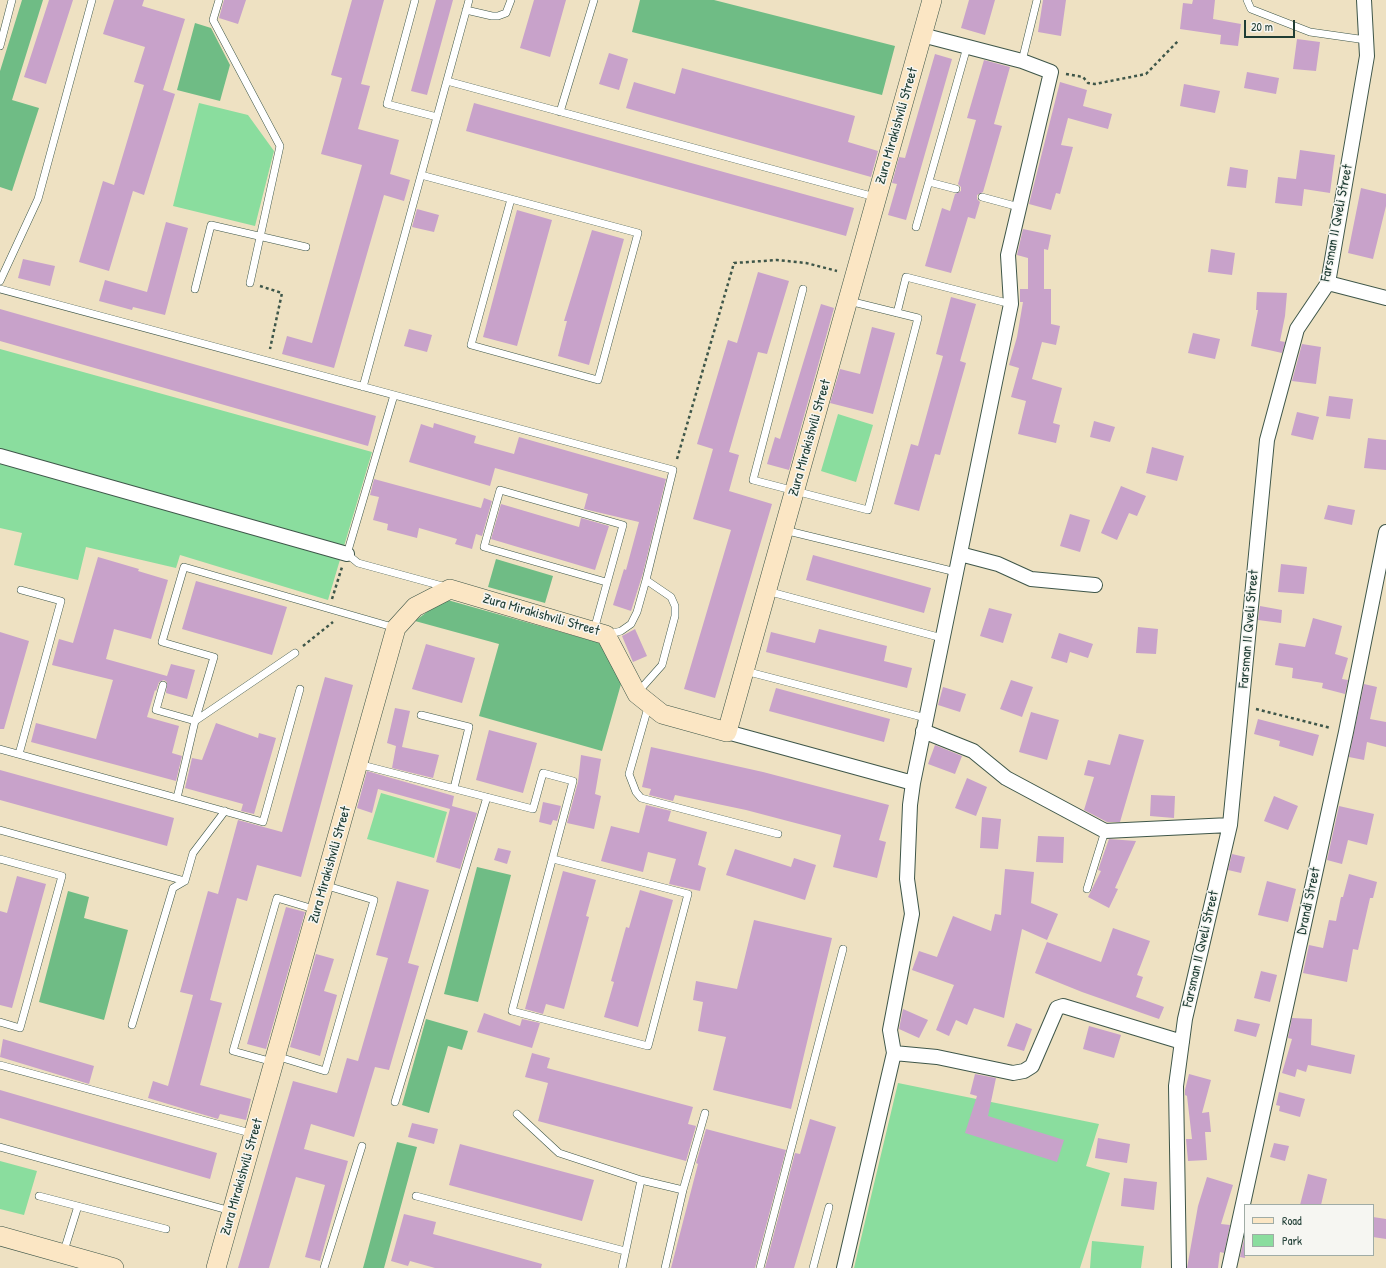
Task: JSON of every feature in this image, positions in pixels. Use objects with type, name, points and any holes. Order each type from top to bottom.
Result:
[{"type":"street","name":"Zura Mirakishvili Street","points":[[216,1268],[396,628],[415,607],[450,589],[600,632],[643,699],[662,714],[728,732],[932,0]]},
{"type":"street","name":"Farsman II Qveli Street","points":[[1179,1268],[1176,1086],[1185,1019],[1230,825],[1267,440],[1297,329],[1328,283],[1367,56],[1364,0]]},
{"type":"street","points":[[844,1268],[894,1053],[890,1030],[912,914],[907,879],[910,805],[913,783],[1011,304],[1008,255],[1052,72],[1022,62],[922,35]]},
{"type":"street","points":[[1328,283],[1386,298]]},
{"type":"street","points":[[0,456],[347,554]]},
{"type":"street","name":"Drandi Street","points":[[1229,1268],[1346,732],[1386,532]]},
{"type":"street","points":[[960,554],[998,564],[1030,579],[1095,585]]},
{"type":"street","points":[[925,724],[973,751],[1006,778],[1105,831],[1230,825]]},
{"type":"street","points":[[728,732],[913,783]]},
{"type":"street","points":[[894,1053],[937,1057],[1013,1073],[1024,1071],[1032,1066],[1056,1008],[1062,1006],[1182,1042]]},
{"type":"street","points":[[0,1236],[114,1268]]},
{"type":"lane","points":[[0,46],[12,0]]},
{"type":"lane","points":[[0,281],[38,199],[92,0]]},
{"type":"lane","points":[[219,0],[213,20],[280,146],[250,283]]},
{"type":"lane","points":[[415,0],[387,104],[437,117]]},
{"type":"lane","points":[[363,387],[469,0]]},
{"type":"lane","points":[[466,10],[498,16],[506,13],[511,0]]},
{"type":"lane","points":[[560,112],[594,0]]},
{"type":"lane","points":[[1022,62],[1037,0]]},
{"type":"lane","points":[[1247,0],[1251,9],[1310,32],[1366,40]]},
{"type":"lane","points":[[916,227],[967,47]]},
{"type":"lane","points":[[447,81],[877,197]]},
{"type":"lane","points":[[421,175],[511,199],[638,233],[598,380],[471,345],[511,199]]},
{"type":"lane","points":[[929,182],[956,189]]},
{"type":"lane","points":[[982,197],[1019,207]]},
{"type":"lane","points":[[195,289],[211,225],[306,247]]},
{"type":"lane","points":[[897,313],[906,277],[1011,304]]},
{"type":"lane","points":[[0,289],[673,470],[638,612],[631,624],[621,631],[600,632],[606,582],[623,525],[500,490],[484,547],[606,582]]},
{"type":"lane","points":[[803,289],[753,480],[868,510],[918,318],[848,300]]},
{"type":"lane","points":[[394,395],[347,554],[358,563],[450,589]]},
{"type":"lane","points":[[784,530],[956,572]]},
{"type":"lane","points":[[177,798],[195,721],[214,657],[162,642],[184,567],[396,628]]},
{"type":"lane","points":[[646,580],[671,597],[675,606],[675,616],[662,665],[643,699],[629,774],[636,792],[641,798],[778,834]]},
{"type":"lane","points":[[18,754],[61,601],[21,590]]},
{"type":"lane","points":[[767,591],[942,638]]},
{"type":"lane","points":[[163,686],[156,710],[195,721],[295,653]]},
{"type":"lane","points":[[744,671],[925,724]]},
{"type":"lane","points":[[0,749],[263,822],[300,688]]},
{"type":"lane","points":[[421,715],[469,727],[454,788]]},
{"type":"lane","points":[[358,764],[533,809],[543,773],[574,781],[553,858],[512,1011],[648,1046],[688,894],[553,858]]},
{"type":"lane","points":[[395,1102],[487,797]]},
{"type":"lane","points":[[132,1025],[173,888],[185,881],[194,853],[225,811]]},
{"type":"lane","points":[[0,830],[185,881]]},
{"type":"lane","points":[[1087,889],[1105,831]]},
{"type":"lane","points":[[0,860],[62,876],[20,1028],[0,1022]]},
{"type":"lane","points":[[317,910],[277,898],[233,1051],[325,1071],[374,900],[324,885]]},
{"type":"lane","points":[[760,1268],[843,949]]},
{"type":"lane","points":[[0,1064],[254,1134]]},
{"type":"lane","points":[[665,1268],[683,1190],[705,1113]]},
{"type":"lane","points":[[517,1114],[559,1153],[641,1180],[683,1190]]},
{"type":"lane","points":[[324,1268],[362,1146]]},
{"type":"lane","points":[[0,1148],[232,1211]]},
{"type":"lane","points":[[622,1268],[641,1180]]},
{"type":"lane","points":[[39,1196],[166,1229]]},
{"type":"lane","points":[[416,1196],[625,1251]]},
{"type":"lane","points":[[63,1254],[78,1206]]},
{"type":"lane","points":[[813,1268],[829,1207]]},
{"type":"path","points":[[1052,72],[1083,77],[1088,83],[1095,84],[1146,74],[1179,40]]},
{"type":"path","points":[[673,470],[734,263],[777,260],[806,263],[855,276]]},
{"type":"path","points":[[250,283],[282,293],[267,361]]},
{"type":"path","points":[[329,609],[347,554]]},
{"type":"path","points":[[295,653],[344,614]]},
{"type":"path","points":[[1242,705],[1295,721],[1346,732]]},
{"type":"green space","points":[[22,0],[43,0],[12,100],[39,108],[12,191],[0,187],[0,71]]},
{"type":"green space","points":[[640,0],[714,0],[895,46],[882,95],[632,32]]},
{"type":"green space","points":[[195,23],[211,28],[230,65],[220,101],[177,90]]},
{"type":"green space","points":[[199,103],[248,115],[274,151],[255,226],[173,206]]},
{"type":"green space","points":[[0,349],[372,452],[328,600],[180,555],[176,568],[86,547],[78,580],[14,565],[22,533],[0,528]]},
{"type":"green space","points":[[838,414],[873,425],[856,482],[821,471]]},
{"type":"green space","points":[[496,559],[553,576],[545,603],[488,587]]},
{"type":"green space","points":[[444,599],[607,645],[621,684],[602,751],[479,716],[499,644],[415,621]]},
{"type":"green space","points":[[381,793],[447,812],[434,858],[367,839]]},
{"type":"green space","points":[[477,867],[511,875],[478,1002],[444,994]]},
{"type":"green space","points":[[68,891],[89,897],[84,918],[128,930],[104,1020],[39,1002]]},
{"type":"green space","points":[[426,1019],[468,1031],[462,1050],[448,1046],[429,1113],[402,1105]]},
{"type":"green space","points":[[898,1083],[1099,1124],[1086,1166],[1110,1173],[1080,1268],[854,1268]]},
{"type":"green space","points":[[397,1142],[417,1147],[384,1268],[363,1268]]},
{"type":"green space","points":[[0,1161],[37,1171],[24,1215],[0,1209]]},
{"type":"green space","points":[[1092,1241],[1144,1246],[1141,1268],[1090,1268]]},
{"type":"building","points":[[49,0],[73,0],[46,84],[24,77]]},
{"type":"building","points":[[114,0],[144,0],[142,6],[185,19],[163,90],[175,94],[144,195],[133,191],[109,271],[79,262],[103,181],[114,185],[144,85],[134,82],[145,47],[103,34]]},
{"type":"building","points":[[224,0],[246,0],[238,24],[219,18]]},
{"type":"building","points":[[352,0],[384,0],[361,84],[370,86],[358,129],[399,140],[390,174],[410,180],[404,201],[384,195],[334,368],[282,354],[287,336],[312,343],[362,165],[321,154],[342,78],[331,75]]},
{"type":"building","points":[[436,0],[453,0],[427,95],[411,91]]},
{"type":"building","points":[[534,0],[566,0],[550,57],[520,48]]},
{"type":"building","points":[[969,0],[995,0],[985,35],[961,28]]},
{"type":"building","points":[[1043,0],[1066,0],[1061,36],[1038,32]]},
{"type":"building","points":[[1193,0],[1215,0],[1213,19],[1241,24],[1238,46],[1220,44],[1221,35],[1180,29],[1183,3],[1192,4]]},
{"type":"building","points":[[1297,39],[1320,42],[1316,71],[1293,69]]},
{"type":"building","points":[[609,53],[628,59],[619,90],[599,84]]},
{"type":"building","points":[[935,54],[952,59],[906,220],[888,215],[897,184],[892,183],[899,157],[905,158]]},
{"type":"building","points":[[984,60],[1010,67],[994,124],[1002,126],[983,192],[977,195],[977,199],[980,202],[975,219],[968,217],[951,273],[925,266],[942,208],[950,211],[955,194],[961,191],[961,187],[958,184],[976,120],[967,118]]},
{"type":"building","points":[[682,68],[855,116],[848,142],[878,151],[871,177],[626,108],[634,82],[675,94]]},
{"type":"building","points":[[1247,72],[1279,78],[1276,94],[1244,88]]},
{"type":"building","points":[[1060,82],[1087,90],[1083,106],[1112,114],[1108,129],[1068,118],[1061,145],[1073,147],[1060,194],[1056,193],[1051,210],[1029,204]]},
{"type":"building","points":[[1184,84],[1220,91],[1215,113],[1180,106]]},
{"type":"building","points":[[474,103],[854,208],[846,236],[466,131]]},
{"type":"building","points":[[1300,150],[1335,155],[1330,193],[1304,189],[1302,206],[1275,203],[1278,177],[1296,179]]},
{"type":"building","points":[[1230,167],[1248,170],[1246,188],[1227,186]]},
{"type":"building","points":[[1361,188],[1386,194],[1386,206],[1373,259],[1348,253]]},
{"type":"building","points":[[417,209],[439,215],[434,232],[412,227]]},
{"type":"building","points":[[517,210],[552,220],[517,346],[483,337]]},
{"type":"building","points":[[166,222],[188,228],[165,315],[133,307],[132,310],[99,301],[105,280],[147,292]]},
{"type":"building","points":[[1023,229],[1051,235],[1048,250],[1044,249],[1044,289],[1051,289],[1051,324],[1060,326],[1056,345],[1042,342],[1032,379],[1062,388],[1053,423],[1060,425],[1056,443],[1018,434],[1026,401],[1011,397],[1019,368],[1009,365],[1017,337],[1023,302],[1020,302],[1020,289],[1028,289],[1028,258],[1017,255]]},
{"type":"building","points":[[592,230],[624,239],[589,365],[558,356],[567,321],[564,321]]},
{"type":"building","points":[[1211,249],[1235,253],[1232,275],[1208,272]]},
{"type":"building","points":[[23,259],[55,266],[50,286],[18,278]]},
{"type":"building","points":[[758,272],[789,281],[767,354],[758,352],[729,452],[739,455],[729,491],[772,504],[715,698],[684,689],[731,530],[693,519],[713,449],[697,444],[728,340],[737,343]]},
{"type":"building","points":[[1257,292],[1287,293],[1285,316],[1280,341],[1285,342],[1282,353],[1251,346],[1258,310],[1256,310]]},
{"type":"building","points":[[951,297],[976,304],[960,361],[966,363],[940,455],[935,454],[919,511],[894,504],[911,444],[918,446],[943,356],[936,354]]},
{"type":"building","points":[[821,304],[834,308],[789,470],[767,464],[775,437],[780,439]]},
{"type":"building","points":[[0,309],[376,416],[368,446],[0,341]]},
{"type":"building","points":[[872,327],[895,333],[873,414],[830,403],[840,369],[860,374]]},
{"type":"building","points":[[409,329],[432,335],[427,352],[404,346]]},
{"type":"building","points":[[1193,333],[1220,339],[1215,359],[1188,353]]},
{"type":"building","points":[[1302,344],[1321,347],[1316,384],[1292,381]]},
{"type":"building","points":[[1329,396],[1353,399],[1350,419],[1326,416]]},
{"type":"building","points":[[1297,412],[1319,417],[1313,440],[1291,435]]},
{"type":"building","points":[[1094,421],[1115,427],[1110,442],[1090,437]]},
{"type":"building","points":[[434,423],[476,436],[474,443],[514,454],[519,437],[666,479],[643,573],[631,611],[613,605],[624,569],[626,570],[639,522],[584,509],[588,494],[495,468],[490,486],[409,462],[421,424],[433,428]]},
{"type":"building","points":[[1368,438],[1386,440],[1386,470],[1364,468]]},
{"type":"building","points":[[1152,447],[1184,456],[1177,481],[1146,473]]},
{"type":"building","points":[[374,479],[481,508],[484,498],[492,501],[482,536],[476,534],[472,549],[455,544],[457,539],[419,528],[417,538],[387,530],[388,524],[373,520],[379,497],[370,495]]},
{"type":"building","points":[[1121,486],[1146,496],[1137,516],[1129,513],[1117,540],[1101,533]]},
{"type":"building","points":[[501,504],[579,527],[581,518],[609,526],[595,570],[491,539]]},
{"type":"building","points":[[1328,505],[1355,510],[1352,525],[1324,519]]},
{"type":"building","points":[[1070,514],[1090,520],[1080,552],[1060,546]]},
{"type":"building","points":[[813,555],[931,588],[924,613],[806,580]]},
{"type":"building","points":[[98,557],[139,569],[138,571],[168,580],[151,639],[114,629],[106,659],[167,676],[171,664],[195,670],[187,699],[166,693],[167,682],[164,680],[159,682],[147,717],[179,726],[172,753],[182,756],[176,781],[31,742],[36,723],[96,739],[113,680],[52,665],[59,639],[73,643]]},
{"type":"building","points":[[1281,564],[1307,567],[1304,594],[1278,592]]},
{"type":"building","points":[[196,581],[287,607],[272,655],[182,629]]},
{"type":"building","points":[[1260,606],[1282,610],[1281,623],[1258,620]]},
{"type":"building","points":[[989,608],[1012,614],[1003,643],[980,636]]},
{"type":"building","points":[[1313,618],[1342,626],[1335,654],[1348,658],[1342,679],[1348,680],[1345,694],[1322,688],[1323,683],[1292,678],[1293,668],[1275,665],[1279,643],[1305,647]]},
{"type":"building","points":[[1138,627],[1158,629],[1156,654],[1136,653]]},
{"type":"building","points":[[635,629],[647,656],[633,662],[622,636]]},
{"type":"building","points":[[819,629],[887,646],[884,661],[912,668],[907,688],[766,652],[771,632],[815,643]]},
{"type":"building","points":[[0,632],[29,641],[4,729],[0,729]]},
{"type":"building","points":[[1059,633],[1093,644],[1088,658],[1070,652],[1067,663],[1051,658]]},
{"type":"building","points":[[426,644],[475,658],[462,703],[412,689]]},
{"type":"building","points":[[325,677],[353,685],[301,877],[257,865],[247,901],[237,898],[210,1000],[222,1003],[200,1085],[251,1099],[246,1120],[220,1114],[218,1119],[148,1098],[153,1081],[168,1086],[193,995],[180,992],[208,891],[218,894],[238,820],[282,832]]},
{"type":"building","points":[[1011,680],[1033,687],[1022,717],[1000,709]]},
{"type":"building","points":[[1364,684],[1377,687],[1370,719],[1386,722],[1386,747],[1367,742],[1364,760],[1349,757]]},
{"type":"building","points":[[943,687],[966,694],[960,712],[938,705]]},
{"type":"building","points":[[776,688],[890,719],[884,742],[769,711]]},
{"type":"building","points":[[395,708],[410,711],[402,747],[439,755],[433,778],[392,768],[396,746],[387,743]]},
{"type":"building","points":[[1031,712],[1059,720],[1047,760],[1019,752]]},
{"type":"building","points":[[1258,719],[1319,735],[1313,756],[1279,746],[1280,741],[1254,734]]},
{"type":"building","points":[[216,723],[258,738],[259,733],[276,738],[254,814],[241,811],[243,804],[185,788],[192,758],[202,760]]},
{"type":"building","points":[[489,730],[537,743],[523,793],[476,780]]},
{"type":"building","points":[[1119,734],[1144,740],[1120,822],[1107,822],[1084,810],[1094,777],[1084,775],[1088,760],[1110,765]]},
{"type":"building","points":[[935,745],[962,756],[955,774],[928,764]]},
{"type":"building","points":[[651,747],[763,772],[889,805],[879,840],[886,842],[877,878],[833,867],[841,835],[746,810],[675,795],[673,801],[649,795],[651,789],[642,787]]},
{"type":"building","points":[[581,755],[601,759],[595,794],[601,796],[594,829],[567,823],[578,782]]},
{"type":"building","points":[[0,770],[174,818],[167,846],[0,800]]},
{"type":"building","points":[[367,771],[454,796],[452,806],[477,813],[460,869],[436,862],[450,809],[378,789],[372,813],[357,808]]},
{"type":"building","points":[[967,778],[987,787],[976,816],[955,808]]},
{"type":"building","points":[[1151,795],[1175,796],[1174,818],[1150,816]]},
{"type":"building","points":[[1274,796],[1298,806],[1288,830],[1264,821]]},
{"type":"building","points":[[543,802],[561,806],[557,821],[553,820],[551,825],[539,822]]},
{"type":"building","points":[[646,805],[671,811],[668,821],[707,832],[698,865],[706,868],[700,891],[669,884],[676,859],[648,852],[643,872],[601,861],[611,826],[639,833]]},
{"type":"building","points":[[1339,806],[1374,814],[1367,845],[1348,840],[1342,864],[1327,860]]},
{"type":"building","points":[[982,817],[1001,819],[998,849],[980,848]]},
{"type":"building","points":[[1038,836],[1064,837],[1063,863],[1036,862]]},
{"type":"building","points":[[1109,839],[1136,841],[1115,888],[1118,889],[1109,908],[1088,897],[1101,871],[1098,870]]},
{"type":"building","points":[[498,848],[511,851],[507,864],[494,860]]},
{"type":"building","points":[[735,849],[791,867],[794,858],[816,865],[805,900],[726,875]]},
{"type":"building","points":[[1232,854],[1245,857],[1241,873],[1228,870]]},
{"type":"building","points":[[1005,869],[1034,872],[1031,903],[1058,914],[1047,940],[1022,929],[1004,1018],[974,1008],[967,1025],[956,1020],[949,1036],[936,1030],[954,985],[912,970],[919,951],[937,957],[953,916],[991,931],[995,914],[1001,915]]},
{"type":"building","points":[[563,871],[596,880],[586,916],[589,917],[564,1009],[546,1004],[543,1014],[525,1009]]},
{"type":"building","points":[[1349,874],[1377,882],[1373,898],[1370,898],[1358,950],[1353,949],[1347,982],[1303,973],[1309,945],[1323,948],[1329,920],[1336,921],[1341,897],[1343,897]]},
{"type":"building","points":[[17,876],[46,884],[12,1008],[0,1005],[0,911],[7,913]]},
{"type":"building","points":[[397,881],[429,890],[408,963],[419,966],[389,1070],[375,1067],[354,1137],[311,1124],[304,1149],[348,1161],[320,1261],[305,1257],[325,1185],[296,1177],[269,1268],[238,1268],[293,1081],[337,1093],[347,1058],[358,1061],[388,958],[376,955]]},
{"type":"building","points":[[1267,881],[1296,889],[1288,922],[1258,915]]},
{"type":"building","points":[[640,890],[673,900],[638,1027],[604,1017],[614,982],[611,981],[626,927],[629,928]]},
{"type":"building","points":[[286,907],[305,912],[266,1049],[247,1044]]},
{"type":"building","points":[[754,920],[832,938],[791,1109],[713,1090],[726,1037],[698,1031],[703,1002],[693,1000],[696,981],[737,989]]},
{"type":"building","points":[[1113,928],[1150,941],[1137,975],[1143,977],[1136,997],[1164,1007],[1159,1019],[1082,992],[1035,973],[1047,942],[1101,962]]},
{"type":"building","points":[[316,954],[334,959],[324,991],[337,995],[320,1056],[290,1047]]},
{"type":"building","points":[[1261,971],[1277,975],[1270,1002],[1254,998]]},
{"type":"building","points":[[903,1009],[928,1020],[919,1038],[899,1029]]},
{"type":"building","points":[[484,1013],[520,1026],[522,1019],[540,1023],[532,1048],[477,1032]]},
{"type":"building","points":[[1292,1018],[1312,1019],[1311,1045],[1355,1055],[1351,1074],[1308,1065],[1306,1072],[1297,1069],[1295,1077],[1282,1073],[1292,1039],[1288,1038]]},
{"type":"building","points":[[1237,1019],[1260,1024],[1256,1037],[1234,1031]]},
{"type":"building","points":[[1016,1023],[1032,1029],[1024,1051],[1007,1046]]},
{"type":"building","points":[[1089,1026],[1121,1035],[1114,1058],[1083,1049]]},
{"type":"building","points":[[3,1039],[94,1066],[89,1084],[0,1057]]},
{"type":"building","points":[[532,1053],[550,1058],[547,1068],[693,1107],[688,1124],[696,1126],[686,1161],[538,1121],[548,1083],[525,1077]]},
{"type":"building","points":[[975,1074],[996,1078],[988,1116],[1064,1140],[1057,1162],[965,1133],[977,1096],[970,1094]]},
{"type":"building","points":[[1189,1074],[1211,1080],[1202,1113],[1209,1112],[1211,1132],[1205,1132],[1207,1160],[1188,1161],[1186,1139],[1192,1139],[1185,1090]]},
{"type":"building","points":[[0,1090],[217,1153],[210,1179],[0,1118]]},
{"type":"building","points":[[1279,1092],[1305,1099],[1300,1117],[1279,1111],[1280,1106],[1276,1105]]},
{"type":"building","points":[[810,1119],[836,1127],[794,1268],[765,1268],[795,1153],[800,1154]]},
{"type":"building","points":[[412,1123],[438,1129],[434,1144],[408,1137]]},
{"type":"building","points":[[706,1129],[786,1150],[755,1268],[671,1268],[698,1164],[696,1163]]},
{"type":"building","points":[[1098,1138],[1130,1144],[1127,1163],[1095,1158]]},
{"type":"building","points":[[1274,1143],[1289,1146],[1285,1161],[1270,1157]]},
{"type":"building","points":[[460,1144],[594,1180],[582,1221],[449,1185]]},
{"type":"building","points":[[1308,1174],[1327,1179],[1321,1204],[1300,1204]]},
{"type":"building","points":[[1207,1177],[1233,1185],[1221,1224],[1230,1225],[1224,1253],[1220,1252],[1218,1268],[1187,1268],[1198,1206]]},
{"type":"building","points":[[1124,1178],[1157,1182],[1154,1210],[1121,1206]]},
{"type":"building","points":[[404,1214],[436,1222],[433,1234],[542,1264],[541,1268],[435,1268],[410,1261],[408,1266],[391,1261]]},
{"type":"building","points":[[1374,1217],[1386,1219],[1386,1239],[1374,1237]]},
{"type":"building","points":[[1244,1239],[1245,1258],[1240,1257]]}]
